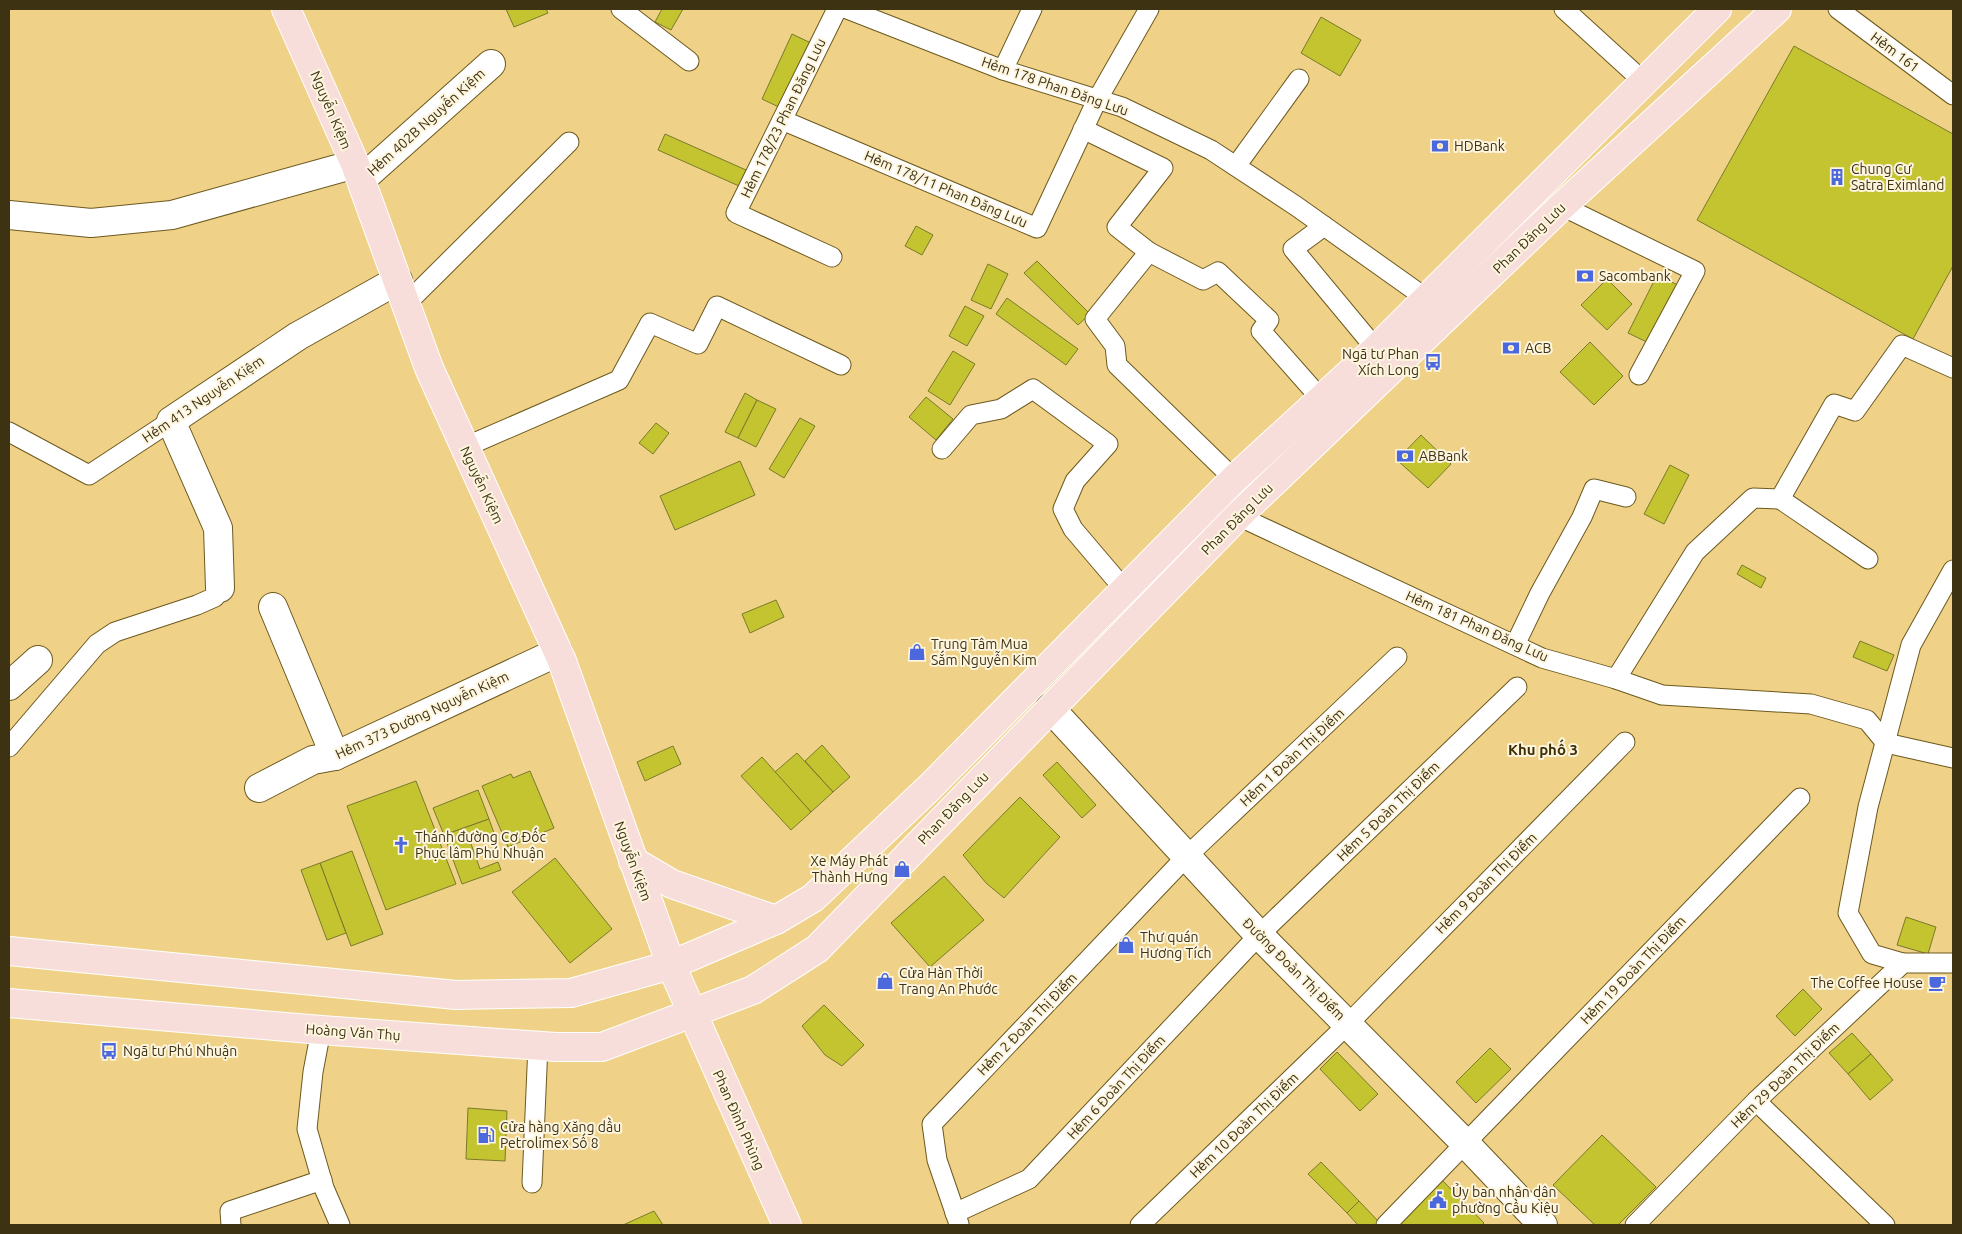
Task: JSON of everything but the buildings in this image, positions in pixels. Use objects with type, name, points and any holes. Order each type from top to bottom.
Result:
[{"type":"main road","name":"Nguyễn Kiệm","points":[[286,9],[358,172],[429,368],[558,652],[671,965],[692,1014]]},
{"type":"main road","name":"Phan Đăng Lưu","points":[[671,965],[776,920],[813,898],[914,802],[1234,479],[1376,349],[1717,9]]},
{"type":"main road","name":"Phan Đăng Lưu","points":[[692,1014],[753,990],[817,950],[1238,516],[1562,206],[1777,9]]},
{"type":"main road","points":[[633,861],[672,884],[776,920]]},
{"type":"main road","points":[[9,951],[456,995],[571,993],[671,965]]},
{"type":"main road","name":"Hoàng Văn Thụ","points":[[9,1003],[321,1030],[538,1045],[602,1046],[692,1014]]},
{"type":"main road","name":"Phan Đình Phùng","points":[[692,1014],[787,1225]]},
{"type":"street","name":"Hẻm 402B Nguyễn Kiệm","points":[[358,172],[491,64]]},
{"type":"street","points":[[9,215],[90,224],[172,214],[358,172]]},
{"type":"street","name":"Hẻm 413 Nguyễn Kiệm","points":[[171,421],[298,336],[402,292]]},
{"type":"street","points":[[171,421],[218,528],[220,588]]},
{"type":"street","points":[[273,607],[335,756]]},
{"type":"street","name":"Hẻm 373 Đường Nguyễn Kiệm","points":[[259,788],[312,760],[335,756],[558,652]]},
{"type":"street","points":[[9,686],[38,660]]},
{"type":"street","name":"Đường Đoàn Thị Điểm","points":[[1050,708],[1258,935],[1465,1142],[1543,1225]]},
{"type":"lane","points":[[621,9],[689,61]]},
{"type":"lane","name":"Hẻm 178/23 Phan Đăng Lưu","points":[[832,257],[736,213],[837,9]]},
{"type":"lane","name":"Hẻm 178 Phan Đăng Lưu","points":[[847,9],[1003,70],[1122,107],[1211,150],[1324,226],[1426,299]]},
{"type":"lane","points":[[1003,70],[1032,9]]},
{"type":"lane","name":"Hẻm 178/11 Phan Đăng Lưu","points":[[782,120],[1036,228],[1097,100],[1149,9]]},
{"type":"lane","points":[[1564,9],[1644,82]]},
{"type":"lane","name":"Hẻm 161","points":[[1838,9],[1953,95]]},
{"type":"lane","points":[[1236,166],[1299,79]]},
{"type":"lane","points":[[1083,128],[1162,168],[1117,227],[1148,252],[1203,280],[1218,272],[1269,320],[1261,331],[1322,400]]},
{"type":"lane","points":[[402,292],[569,142]]},
{"type":"lane","points":[[1562,206],[1695,271],[1639,375]]},
{"type":"lane","points":[[1324,226],[1293,249],[1376,349]]},
{"type":"lane","points":[[1148,252],[1095,319],[1115,346],[1117,365],[1234,479]]},
{"type":"lane","points":[[465,447],[619,380],[650,323],[698,344],[716,306],[841,365]]},
{"type":"lane","points":[[1780,499],[1834,404],[1855,411],[1902,345],[1953,368]]},
{"type":"lane","points":[[942,449],[971,415],[1001,409],[1033,389],[1108,444],[1075,480],[1063,509],[1073,529],[1124,589]]},
{"type":"lane","name":"Hẻm 413 Nguyễn Kiệm","points":[[9,432],[90,475],[171,421]]},
{"type":"lane","points":[[1515,645],[1540,593],[1582,517],[1594,489],[1626,497]]},
{"type":"lane","points":[[1616,679],[1695,552],[1753,498],[1780,499],[1868,559]]},
{"type":"lane","name":"Hẻm 181 Phan Đăng Lưu","points":[[1238,516],[1542,658],[1662,694],[1811,704],[1867,720],[1886,743]]},
{"type":"lane","points":[[1953,570],[1911,645],[1868,807],[1848,913],[1872,954],[1903,963],[1953,963]]},
{"type":"lane","points":[[9,747],[97,644],[115,632],[215,598],[220,588]]},
{"type":"lane","name":"Hẻm 1 Đoàn Thị Điểm","points":[[1186,857],[1398,657]]},
{"type":"lane","name":"Hẻm 5 Đoàn Thị Điểm","points":[[1258,935],[1517,687]]},
{"type":"lane","name":"Hẻm 9 Đoàn Thị Điểm","points":[[1348,1024],[1625,742]]},
{"type":"lane","points":[[1886,743],[1953,758]]},
{"type":"lane","name":"Hẻm 19 Đoàn Thị Điểm","points":[[1386,1225],[1800,798]]},
{"type":"lane","name":"Hẻm 2 Đoàn Thị Điểm","points":[[957,1219],[937,1160],[932,1124],[1186,857]]},
{"type":"lane","name":"Hẻm 6 Đoàn Thị Điểm","points":[[957,1219],[1029,1179],[1258,935]]},
{"type":"lane","name":"Hẻm 29 Đoàn Thị Điểm","points":[[1635,1225],[1756,1101],[1903,963]]},
{"type":"lane","name":"Hẻm 10 Đoàn Thị Điểm","points":[[1140,1225],[1348,1024]]},
{"type":"lane","points":[[321,1030],[312,1072],[307,1129],[322,1180],[340,1225]]},
{"type":"lane","points":[[532,1183],[538,1045]]},
{"type":"lane","points":[[1756,1101],[1885,1225]]},
{"type":"lane","points":[[231,1225],[230,1211],[322,1180]]},
{"type":"place","name":"HDBank","points":[[1440,146]]},
{"type":"place","name":"Chung Cư Satra Eximland","points":[[1837,177]]},
{"type":"place","name":"Sacombank","points":[[1585,276]]},
{"type":"place","name":"ACB","points":[[1511,348]]},
{"type":"place","name":"Ngã tư Phan Xích Long","points":[[1433,362]]},
{"type":"place","name":"ABBank","points":[[1405,456]]},
{"type":"place","name":"Trung Tâm Mua Sắm Nguyễn Kim","points":[[917,652]]},
{"type":"place","name":"Thánh đường Cơ Đốc Phục lâm Phú Nhuận","points":[[401,845]]},
{"type":"place","name":"Xe Máy Phát Thành Hưng","points":[[902,869]]},
{"type":"place","name":"Thư quán Hương Tích","points":[[1126,945]]},
{"type":"place","name":"Cửa Hàn Thời Trang An Phước","points":[[885,981]]},
{"type":"place","name":"The Coffee House","points":[[1937,983]]},
{"type":"place","name":"Ngã tư Phú Nhuận","points":[[109,1051]]},
{"type":"place","name":"Cửa hàng Xăng dầu Petrolimex Số 8","points":[[486,1135]]},
{"type":"place","name":"Ủy ban nhân dân phường Cầu Kiệu","points":[[1438,1200]]},
{"type":"district","name":"Khu phố 3","points":[[1543,750]]}]
